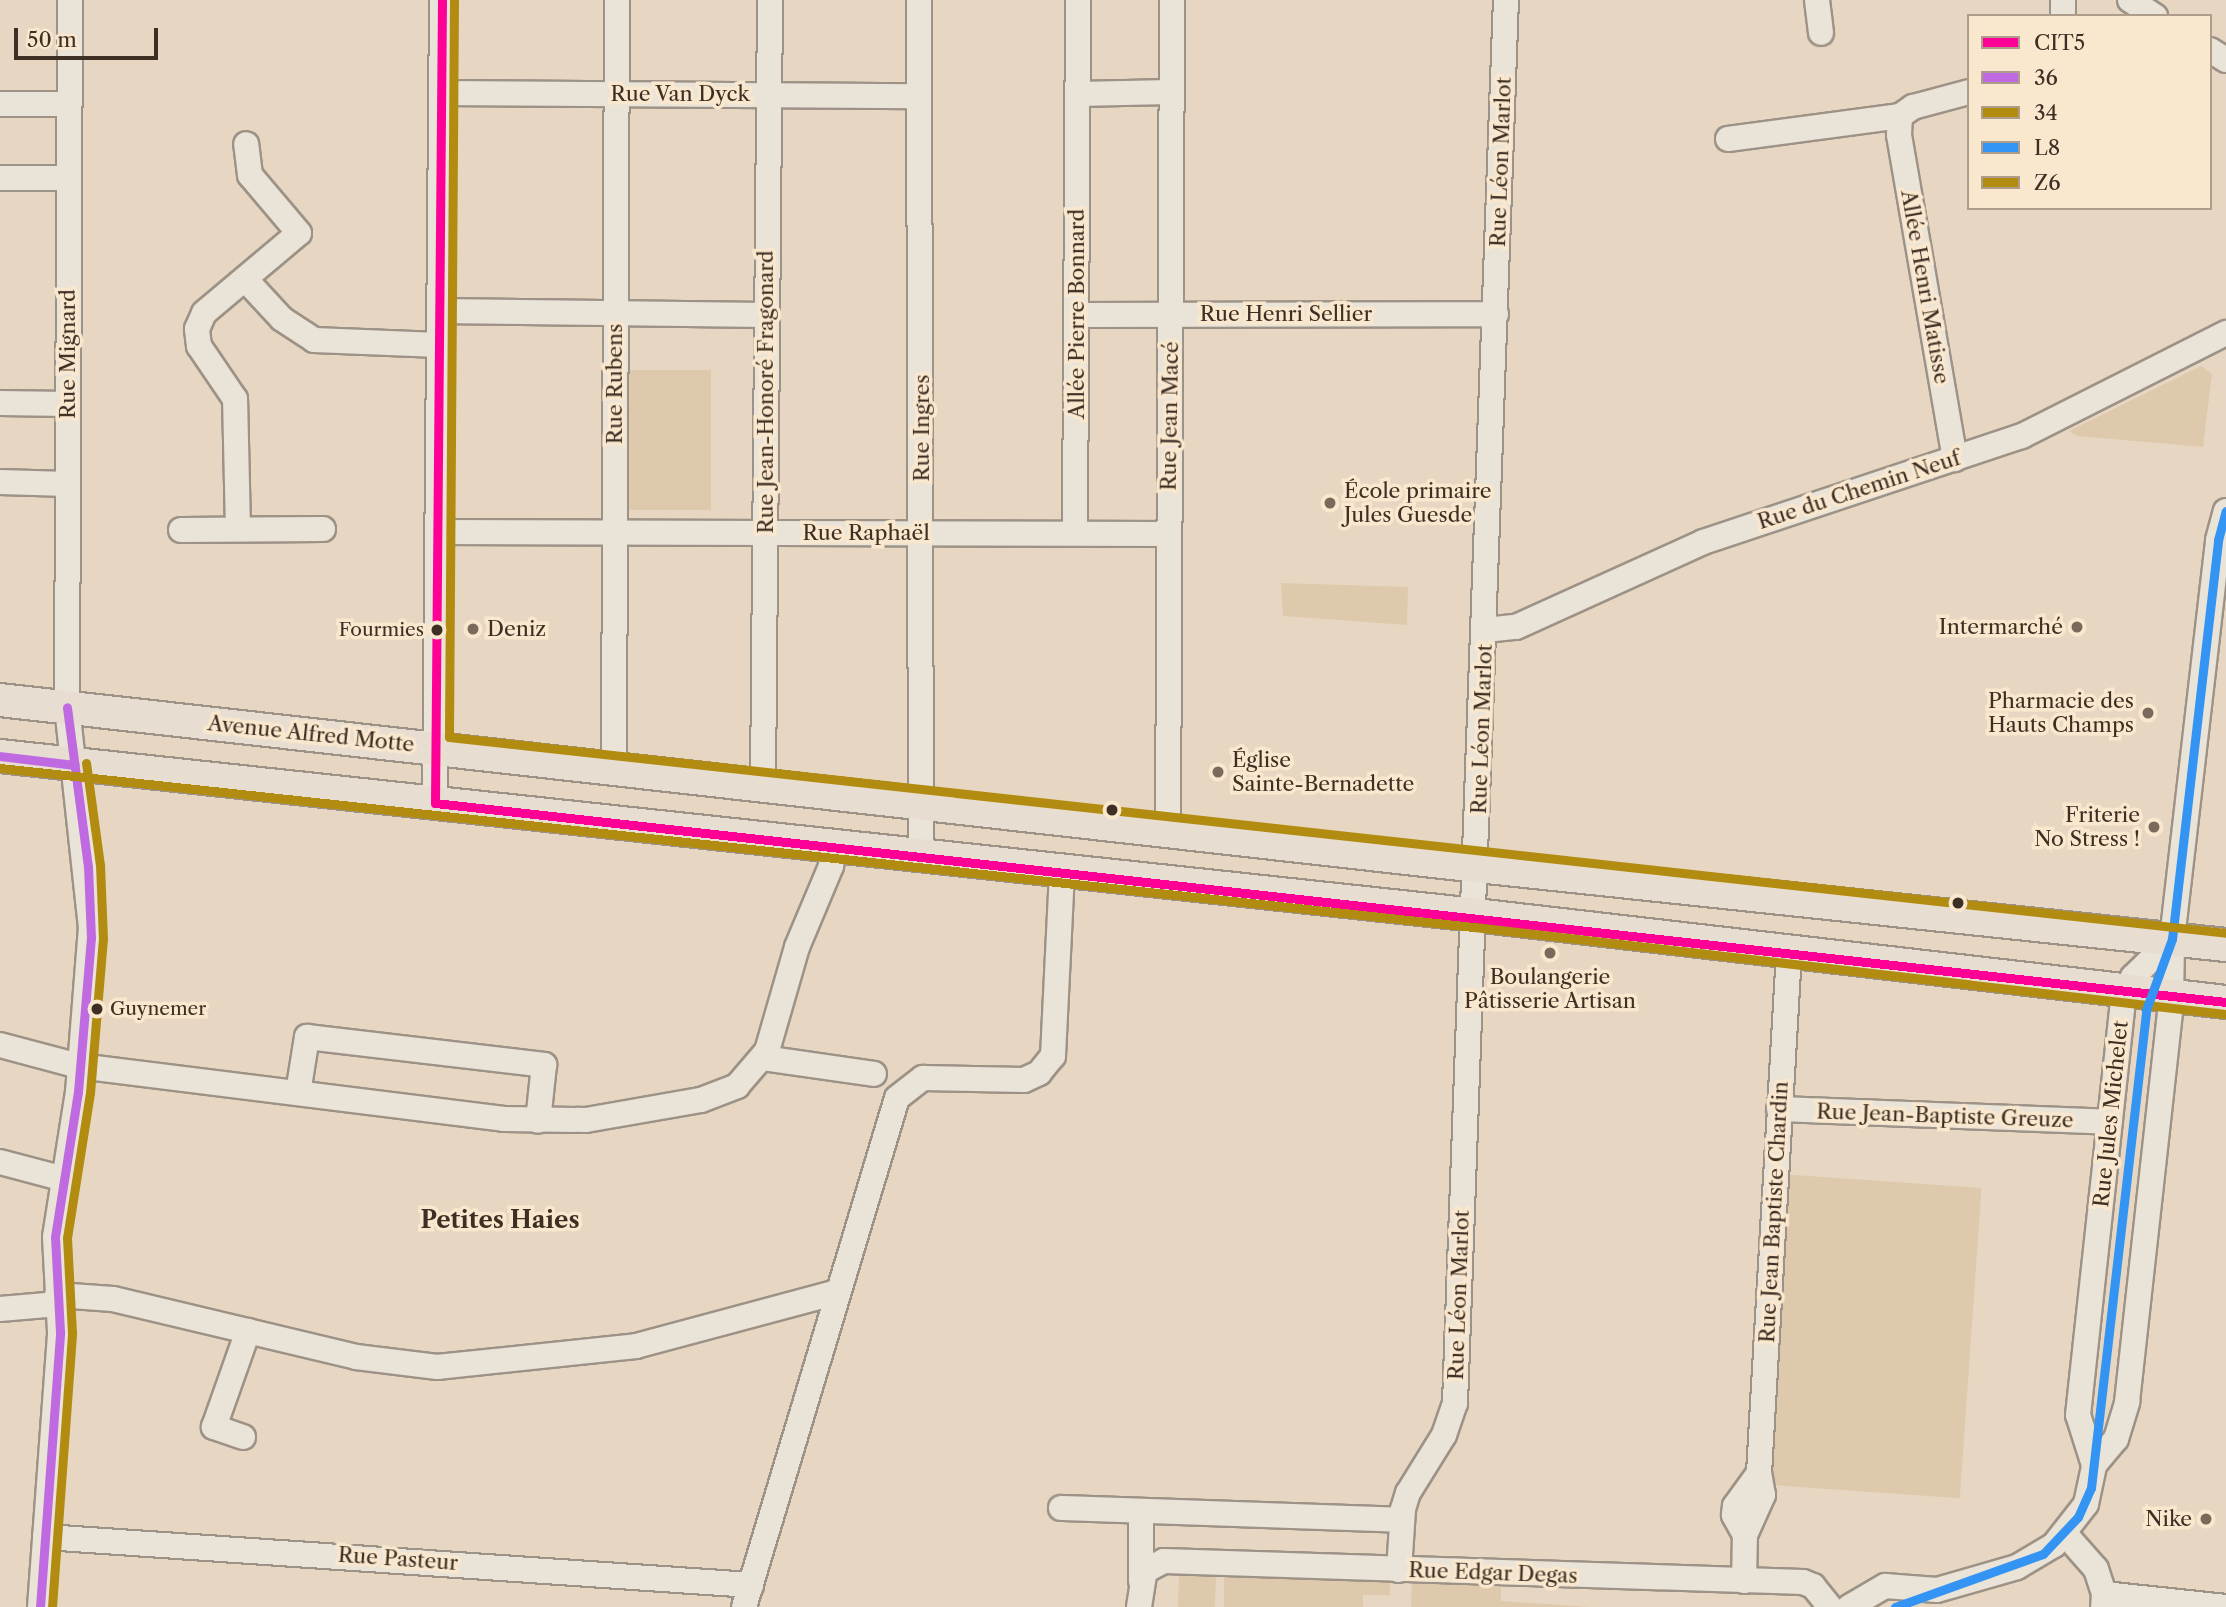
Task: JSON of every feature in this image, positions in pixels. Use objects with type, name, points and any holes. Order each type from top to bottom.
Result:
[{"type":"main road","name":"Avenue Alfred Motte","points":[[0,700],[1478,866],[2226,944]]},
{"type":"main road","points":[[0,756],[1475,915],[2226,1002]]},
{"type":"street","name":"Rue Mignard","points":[[67,708],[70,0]]},
{"type":"street","points":[[435,803],[442,0]]},
{"type":"street","name":"Rue Rubens","points":[[614,768],[617,0]]},
{"type":"street","name":"Rue Jean-Honoré Fragonard","points":[[763,785],[769,0]]},
{"type":"street","name":"Rue Ingres","points":[[919,0],[923,803],[921,855]]},
{"type":"street","name":"Allée Pierre Bonnard","points":[[1075,533],[1078,0]]},
{"type":"street","name":"Rue Jean Macé","points":[[1168,831],[1172,0]]},
{"type":"street","name":"Rue Léon Marlot","points":[[1399,1570],[1402,1520],[1408,1493],[1444,1435],[1455,1403],[1478,866],[1506,0]]},
{"type":"street","points":[[1816,0],[1821,33]]},
{"type":"street","points":[[2130,0],[2152,14]]},
{"type":"street","points":[[1078,94],[1170,92]]},
{"type":"street","name":"Rue Van Dyck","points":[[441,93],[919,96]]},
{"type":"street","points":[[1728,138],[1900,116],[1913,107],[1967,93]]},
{"type":"street","points":[[0,104],[69,104]]},
{"type":"street","name":"Allée Henri Matisse","points":[[1900,116],[1899,135],[1955,459]]},
{"type":"street","points":[[238,529],[235,399],[196,338],[204,313],[299,233],[250,175],[246,144]]},
{"type":"street","points":[[0,178],[69,178]]},
{"type":"street","points":[[245,279],[282,319],[313,340],[439,345]]},
{"type":"street","points":[[440,311],[767,315]]},
{"type":"street","name":"Rue Henri Sellier","points":[[1077,315],[1496,314]]},
{"type":"street","name":"Rue du Chemin Neuf","points":[[1485,631],[1516,627],[1695,545],[2030,432],[2226,333]]},
{"type":"street","points":[[0,403],[68,404]]},
{"type":"street","points":[[0,482],[68,484]]},
{"type":"street","points":[[2172,939],[2218,540],[2226,511]]},
{"type":"street","points":[[181,530],[323,528]]},
{"type":"street","name":"Rue Raphaël","points":[[438,532],[1168,534]]},
{"type":"street","points":[[40,1607],[58,1299],[54,1248],[79,1066],[91,928],[67,708]]},
{"type":"street","points":[[0,1045],[79,1066],[538,1121],[586,1120],[710,1098],[737,1086],[763,1058],[834,846]]},
{"type":"street","points":[[748,1596],[837,1292],[900,1093],[929,1077],[1024,1080],[1039,1073],[1053,1056],[1062,871]]},
{"type":"street","name":"Rue Jules Michelet","points":[[2094,1465],[2078,1415],[2127,991],[2142,967],[2172,939]]},
{"type":"street","name":"Rue Jules Michelet","points":[[2066,1535],[2086,1504],[2094,1465],[2116,1439],[2127,1402],[2171,996],[2172,939]]},
{"type":"street","name":"Rue Jean Baptiste Chardin","points":[[1744,1581],[1745,1535],[1763,1495],[1759,1472],[1788,952]]},
{"type":"street","points":[[298,1093],[307,1037],[544,1065],[538,1121]]},
{"type":"street","points":[[763,1058],[874,1073]]},
{"type":"street","name":"Rue Jean-Baptiste Greuze","points":[[1779,1110],[2110,1122]]},
{"type":"street","points":[[0,1162],[64,1180]]},
{"type":"street","points":[[0,1309],[58,1299],[113,1299],[393,1364],[437,1367],[636,1346],[837,1292]]},
{"type":"street","points":[[243,1437],[214,1427],[248,1331]]},
{"type":"street","points":[[1061,1508],[1402,1520]]},
{"type":"street","points":[[1139,1607],[1144,1575],[1141,1511]]},
{"type":"street","points":[[1849,1607],[1885,1586],[1928,1598],[2017,1567],[2066,1535],[2096,1569],[2104,1601],[2226,1607]]},
{"type":"street","name":"Rue Pasteur","points":[[45,1537],[748,1596]]},
{"type":"street","name":"Rue Edgar Degas","points":[[1144,1575],[1164,1561],[1810,1583],[1830,1607]]},
{"type":"shaded area","points":[[2201,366],[2212,374],[2203,447],[2077,436],[2069,431]]},
{"type":"shaded area","points":[[628,370],[711,370],[711,510],[628,510]]},
{"type":"shaded area","points":[[1281,583],[1408,587],[1407,625],[1283,616]]},
{"type":"shaded area","points":[[1780,1174],[1982,1188],[1960,1498],[1758,1484]]},
{"type":"shaded area","points":[[1179,1575],[1216,1576],[1215,1607],[1178,1607]]},
{"type":"shaded area","points":[[1224,1576],[1390,1582],[1390,1595],[1363,1595],[1363,1607],[1224,1607]]},
{"type":"shaded area","points":[[1412,1583],[1501,1586],[1501,1601],[1590,1607],[1411,1607]]},
{"type":"transit line","name":"CIT5","points":[[435,803],[442,0]]},
{"type":"transit line","name":"Z6","points":[[454,0],[449,737],[2226,933]]},
{"type":"transit line","name":"L8","points":[[1895,1607],[2043,1554],[2078,1517],[2091,1488],[2146,1010],[2172,939],[2218,540],[2226,511]]},
{"type":"transit line","name":"36","points":[[40,1607],[60,1332],[55,1237],[78,1092],[91,938],[88,867],[67,707]]},
{"type":"transit line","name":"36","points":[[0,756],[74,765]]},
{"type":"transit line","name":"34","points":[[52,1607],[72,1333],[67,1238],[90,1093],[103,939],[100,865],[86,763]]},
{"type":"transit line","name":"34","points":[[0,768],[1474,927],[2225,1014]]},
{"type":"transit line","name":"CIT5","points":[[435,803],[2226,1002]]},
{"type":"place","name":"École primaire Jules Guesde","points":[[1330,503]]},
{"type":"place","name":"Intermarché","points":[[2077,627]]},
{"type":"place","name":"Deniz","points":[[473,629]]},
{"type":"place","name":"Fourmies","points":[[437,630]]},
{"type":"place","name":"Pharmacie des Hauts Champs","points":[[2148,713]]},
{"type":"place","name":"Église Sainte-Bernadette","points":[[1218,772]]},
{"type":"place","name":"Friterie No Stress !","points":[[2154,827]]},
{"type":"place","name":"Boulangerie Pâtisserie Artisan","points":[[1550,953]]},
{"type":"place","name":"Guynemer","points":[[97,1009]]},
{"type":"place","name":"Nike","points":[[2206,1519]]},
{"type":"district","name":"Petites Haies","points":[[500,1220]]}]
